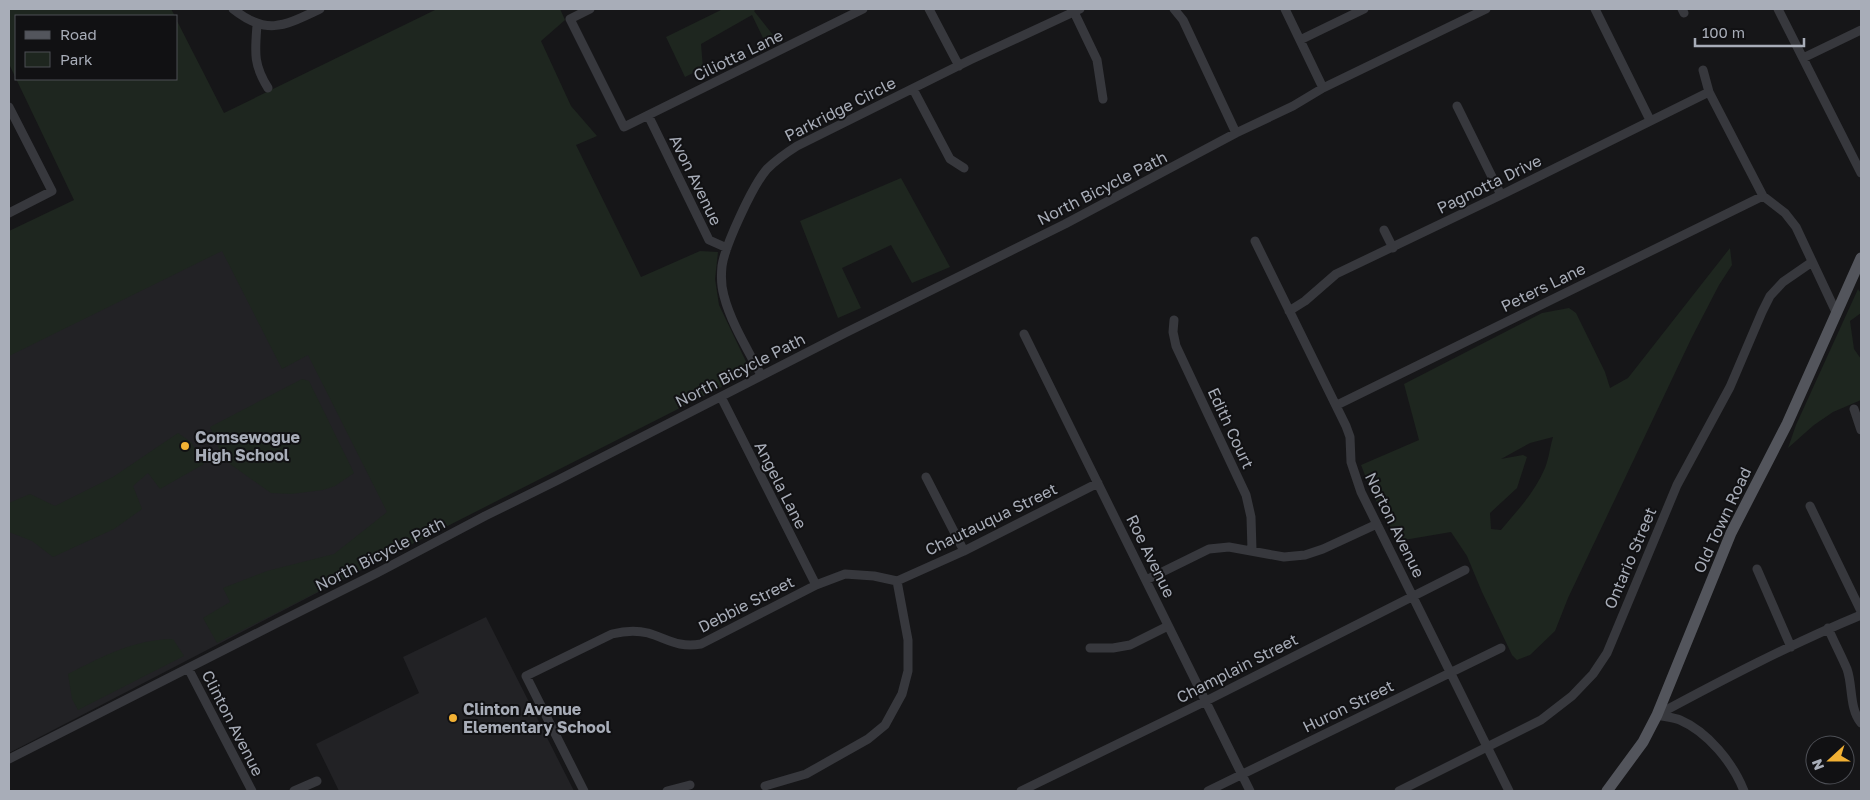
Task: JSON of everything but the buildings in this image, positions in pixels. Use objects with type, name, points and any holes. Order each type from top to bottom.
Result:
[{"type":"main road","name":"Old Town Road","points":[[1607,791],[1643,742],[1657,715],[1731,534],[1787,424],[1861,260]]},
{"type":"street","points":[[233,9],[257,25],[273,26],[289,23],[320,9]]},
{"type":"street","name":"Ciliotta Lane","points":[[590,9],[570,18],[624,127],[863,9]]},
{"type":"street","points":[[929,9],[959,66]]},
{"type":"street","points":[[1174,9],[1183,20],[1236,133]]},
{"type":"street","points":[[1285,9],[1324,88]]},
{"type":"street","points":[[1300,40],[1364,9]]},
{"type":"street","name":"North Bicycle Path","points":[[9,759],[377,574],[485,516],[761,375],[1098,207],[1324,88],[1486,9]]},
{"type":"street","points":[[1595,9],[1650,120]]},
{"type":"street","points":[[1778,9],[1861,173]]},
{"type":"street","points":[[1077,10],[1097,60],[1103,99]]},
{"type":"street","name":"Parkridge Circle","points":[[761,375],[729,311],[721,280],[722,264],[727,248],[758,181],[780,157],[797,146],[1077,10]]},
{"type":"street","points":[[257,25],[256,60],[259,73],[268,88]]},
{"type":"street","points":[[1803,58],[1861,30]]},
{"type":"street","points":[[1703,70],[1709,92],[1763,196],[1791,220],[1836,312]]},
{"type":"street","points":[[913,89],[950,159],[964,168]]},
{"type":"street","name":"Pagnotta Drive","points":[[1289,311],[1305,301],[1336,274],[1393,248],[1709,92]]},
{"type":"street","points":[[9,107],[52,190],[9,213]]},
{"type":"street","points":[[1459,109],[1501,195]]},
{"type":"street","name":"Avon Avenue","points":[[648,115],[709,240],[727,248]]},
{"type":"street","name":"Peters Lane","points":[[1337,405],[1763,196]]},
{"type":"street","points":[[1384,230],[1393,248]]},
{"type":"street","name":"Norton Avenue","points":[[1255,241],[1337,405],[1350,438],[1351,462],[1361,492],[1509,791]]},
{"type":"street","name":"Ontario Street","points":[[1399,791],[1541,720],[1572,696],[1593,674],[1607,653],[1677,485],[1730,387],[1770,296],[1783,282],[1812,262]]},
{"type":"street","name":"Edith Court","points":[[1174,320],[1176,346],[1246,495],[1251,517],[1252,550]]},
{"type":"street","name":"Roe Avenue","points":[[1024,334],[1250,791]]},
{"type":"street","name":"Angela Lane","points":[[720,397],[816,585]]},
{"type":"street","points":[[1854,408],[1861,430]]},
{"type":"street","points":[[926,477],[964,551]]},
{"type":"street","name":"Chautauqua Street","points":[[897,581],[964,551],[1098,483]]},
{"type":"street","points":[[1657,715],[1716,683],[1861,613],[1810,506]]},
{"type":"street","points":[[1146,580],[1209,549],[1229,547],[1284,557],[1305,555],[1323,550],[1377,524]]},
{"type":"street","points":[[1757,569],[1791,648]]},
{"type":"street","name":"Champlain Street","points":[[1021,791],[1206,701],[1465,570]]},
{"type":"street","name":"Debbie Street","points":[[584,791],[526,676],[612,634],[637,631],[677,644],[701,644],[816,585],[845,574],[874,576],[897,581]]},
{"type":"street","points":[[765,786],[806,774],[868,738],[884,725],[902,694],[908,671],[908,640],[897,581]]},
{"type":"street","points":[[1090,648],[1113,648],[1130,645],[1168,626]]},
{"type":"street","points":[[1828,628],[1847,668],[1854,708],[1861,723]]},
{"type":"street","name":"Huron Street","points":[[1208,791],[1502,648]]},
{"type":"street","name":"Clinton Avenue","points":[[188,668],[252,791]]},
{"type":"street","points":[[1657,715],[1678,719],[1706,737],[1721,754],[1740,781],[1744,791]]},
{"type":"street","points":[[294,791],[317,781]]},
{"type":"street","points":[[667,791],[690,785]]},
{"type":"shaded area","name":"Comsewogue High School","points":[[251,222],[411,544],[9,753],[9,347]]},
{"type":"shaded area","name":"Clinton Avenue Elementary School","points":[[486,617],[574,791],[339,791],[316,744],[419,693],[403,657]]},
{"type":"green space","points":[[9,9],[171,9],[174,15],[15,15],[15,77],[9,64]]},
{"type":"green space","points":[[437,9],[560,9],[565,20],[541,41],[571,106],[597,136],[576,145],[641,277],[700,251],[718,252],[715,279],[719,305],[751,372],[217,643],[203,618],[230,602],[223,588],[267,571],[334,554],[387,512],[308,355],[282,369],[222,251],[9,356],[9,231],[74,200],[16,80],[178,80],[178,23],[224,113]]},
{"type":"green space","points":[[723,9],[756,9],[754,11],[777,40],[765,42],[752,15],[701,44],[703,68],[685,77],[666,37]]},
{"type":"green space","points":[[901,178],[950,267],[912,283],[891,245],[842,268],[861,308],[838,318],[800,221]]},
{"type":"green space","points":[[1730,248],[1732,265],[1719,285],[1692,337],[1568,598],[1555,631],[1530,655],[1517,660],[1512,655],[1467,556],[1451,532],[1398,541],[1372,493],[1361,465],[1419,440],[1404,384],[1542,313],[1569,308],[1576,313],[1605,372],[1610,388],[1628,378]],"holes":[[[1553,437],[1545,468],[1531,493],[1501,530],[1491,529],[1490,513],[1517,488],[1527,457],[1523,455],[1501,459],[1530,443]]]},
{"type":"green space","points":[[1858,289],[1861,293],[1861,313],[1850,321],[1854,349],[1861,359],[1861,400],[1833,412],[1814,425],[1788,448],[1796,425]]},
{"type":"green space","points":[[302,379],[309,381],[354,473],[335,486],[323,490],[291,494],[271,493],[230,464],[219,449],[210,427]]},
{"type":"green space","points":[[178,433],[191,442],[204,464],[160,489],[148,473],[133,486],[142,509],[114,529],[53,557],[32,541],[9,532],[9,503],[30,494],[55,506],[113,477]]},
{"type":"green space","points":[[173,639],[184,656],[78,710],[72,699],[68,674],[106,655],[131,646],[144,642]]},
{"type":"place","name":"Comsewogue High School","points":[[185,446]]},
{"type":"place","name":"Clinton Avenue Elementary School","points":[[453,718]]}]
